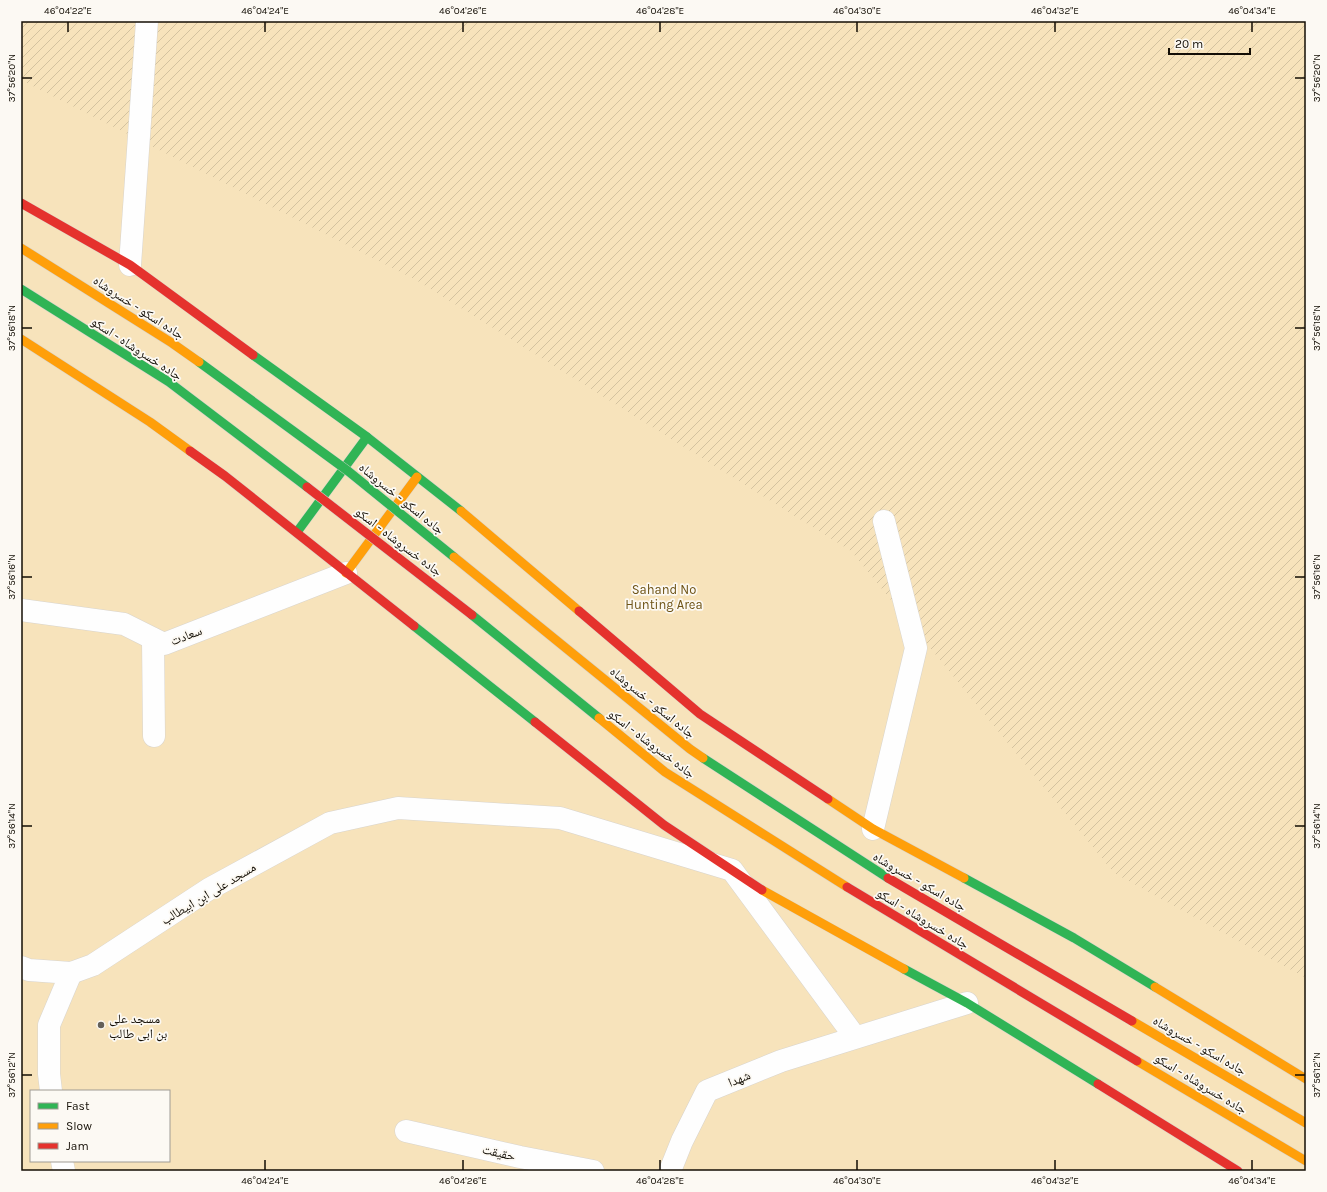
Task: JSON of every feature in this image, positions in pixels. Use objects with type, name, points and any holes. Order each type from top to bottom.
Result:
[{"type":"main road","points":[[21,204],[130,265],[367,437],[474,521],[700,714],[873,830],[1074,938],[1306,1079]]},
{"type":"main road","name":"جاده اسکو - خسروشاه","points":[[21,248],[172,343],[348,471],[690,749],[869,867],[1306,1123]]},
{"type":"main road","name":"جاده خسروشاه - اسکو","points":[[21,289],[175,387],[429,580],[665,772],[890,914],[1306,1161]]},
{"type":"main road","points":[[21,339],[150,422],[297,532],[346,573],[664,825],[765,892],[826,927],[967,1003],[1238,1171]]},
{"type":"main road","points":[[297,532],[367,437]]},
{"type":"main road","points":[[346,573],[417,477]]},
{"type":"street","points":[[130,265],[147,21]]},
{"type":"street","points":[[873,830],[916,648],[884,521]]},
{"type":"street","name":"سعادت","points":[[21,610],[124,624],[164,644],[346,573]]},
{"type":"street","points":[[153,639],[154,736]]},
{"type":"street","name":"مسجد علی ابن ابیطالب","points":[[21,967],[30,970],[71,972],[93,965],[209,889],[330,823],[398,808],[560,818],[732,870]]},
{"type":"street","points":[[732,870],[854,1037]]},
{"type":"street","points":[[51,1090],[49,1074],[49,1024],[71,972]]},
{"type":"street","name":"شهدا","points":[[670,1171],[682,1141],[707,1091],[781,1061],[967,1003]]},
{"type":"street","name":"حقیقت","points":[[406,1131],[520,1157],[593,1171]]},
{"type":"green space","name":"Sahand No Hunting Area","points":[[21,21],[1306,21],[1306,1171],[21,1171]]},
{"type":"green space","points":[[21,21],[1306,21],[1306,978],[1114,873],[851,551],[416,280],[21,80]]},
{"type":"traffic: fast","points":[[21,289],[169,382],[307,487]]},
{"type":"traffic: fast","points":[[253,355],[367,437],[461,511]]},
{"type":"traffic: fast","points":[[199,362],[348,471],[454,557]]},
{"type":"traffic: fast","points":[[297,532],[367,437]]},
{"type":"traffic: fast","points":[[472,615],[599,718]]},
{"type":"traffic: fast","points":[[414,626],[535,722]]},
{"type":"traffic: fast","points":[[703,758],[888,878]]},
{"type":"traffic: fast","points":[[964,878],[1074,938],[1155,987]]},
{"type":"traffic: fast","points":[[904,969],[967,1003],[1098,1084]]},
{"type":"traffic: slow","points":[[21,248],[172,343],[199,362]]},
{"type":"traffic: slow","points":[[21,339],[150,422],[190,451]]},
{"type":"traffic: slow","points":[[346,573],[417,477]]},
{"type":"traffic: slow","points":[[461,511],[579,611]]},
{"type":"traffic: slow","points":[[454,557],[703,758]]},
{"type":"traffic: slow","points":[[599,718],[665,772],[847,887]]},
{"type":"traffic: slow","points":[[828,799],[873,829],[964,878]]},
{"type":"traffic: slow","points":[[762,890],[904,969]]},
{"type":"traffic: slow","points":[[1155,987],[1306,1079]]},
{"type":"traffic: slow","points":[[1132,1021],[1306,1123]]},
{"type":"traffic: slow","points":[[1137,1061],[1306,1161]]},
{"type":"traffic: jam","points":[[21,203],[130,265],[253,355]]},
{"type":"traffic: jam","points":[[190,451],[225,476],[414,626]]},
{"type":"traffic: jam","points":[[307,487],[472,615]]},
{"type":"traffic: jam","points":[[579,611],[700,714],[828,799]]},
{"type":"traffic: jam","points":[[535,722],[664,825],[762,890]]},
{"type":"traffic: jam","points":[[888,878],[1132,1021]]},
{"type":"traffic: jam","points":[[847,887],[1137,1061]]},
{"type":"traffic: jam","points":[[1098,1084],[1238,1171]]},
{"type":"place","name":"مسجد علی بن ابی طالب","points":[[101,1025]]}]
